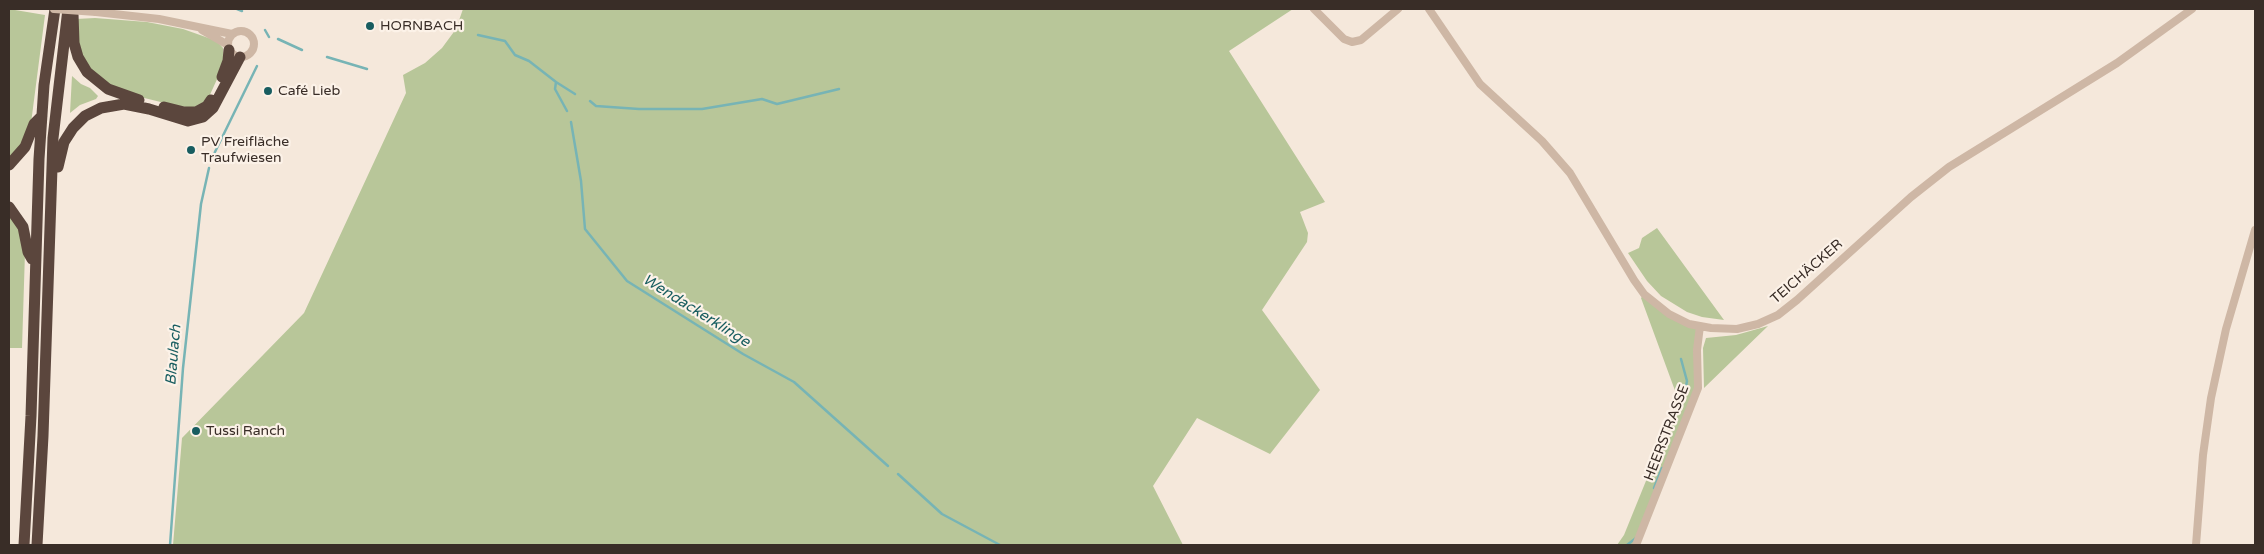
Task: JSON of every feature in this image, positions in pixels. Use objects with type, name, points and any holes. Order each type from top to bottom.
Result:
[{"type":"highway","points":[[24,545],[31,416],[35,263],[42,116],[54,9]]},
{"type":"highway","points":[[37,545],[43,436],[49,215],[56,109],[68,9]]},
{"type":"highway","points":[[74,9],[73,36],[76,51],[81,63],[92,77],[115,92],[174,110],[196,112],[207,106],[223,76],[228,61],[228,47]]},
{"type":"highway","points":[[49,215],[56,198],[60,154],[64,142],[73,128],[85,116],[101,108],[124,104],[142,107],[188,121],[196,121],[209,114],[240,57]]},
{"type":"highway","points":[[9,165],[25,147],[34,124],[42,116]]},
{"type":"highway","points":[[9,207],[23,227],[28,252],[35,263]]},
{"type":"street","points":[[54,9],[159,19],[232,34],[243,31],[253,38],[253,49],[248,55],[236,56],[228,47],[201,29]]},
{"type":"street","points":[[1314,9],[1344,39],[1352,42],[1361,40],[1398,9]]},
{"type":"street","name":"TEICHÄCKER","points":[[1429,9],[1480,84],[1542,141],[1570,173],[1639,288],[1669,314],[1700,326],[1737,329],[1758,324],[1778,315],[1904,203],[1944,171],[2117,63],[2192,9]]},
{"type":"street","points":[[228,47],[232,34]]},
{"type":"street","points":[[2196,545],[2201,474],[2211,398],[2226,329],[2255,230]]},
{"type":"street","name":"HEERSTRASSE","points":[[1636,545],[1698,388],[1697,350],[1700,326]]},
{"type":"green space","points":[[9,9],[45,15],[30,131],[9,162]]},
{"type":"green space","points":[[463,9],[1293,9],[1229,51],[1325,202],[1300,212],[1308,233],[1307,242],[1262,310],[1320,390],[1270,454],[1197,418],[1153,486],[1183,545],[173,545],[182,438],[304,313],[406,93],[403,75],[425,63],[442,48],[456,29]]},
{"type":"green space","points":[[95,18],[147,22],[183,29],[217,41],[223,48],[224,64],[208,99],[195,108],[177,106],[128,94],[111,87],[94,74],[80,53],[76,19]]},
{"type":"green space","points":[[72,76],[98,96],[96,99],[80,105],[70,113]]},
{"type":"green space","points":[[9,212],[16,221],[25,252],[22,348],[9,348]]},
{"type":"green space","points":[[1657,228],[1724,320],[1702,317],[1687,312],[1661,296],[1647,281],[1628,253],[1639,248],[1642,238]]},
{"type":"green space","points":[[1644,294],[1653,303],[1700,326],[1699,381],[1636,545],[1617,545],[1624,535],[1676,407],[1677,396],[1641,298]]},
{"type":"green space","points":[[1768,326],[1704,388],[1703,348],[1706,338],[1736,335]]},
{"type":"waterway","name":"Blaulach","points":[[237,9],[242,11]]},
{"type":"waterway","name":"Blaulach","points":[[265,30],[269,37]]},
{"type":"waterway","name":"Wendackerklinge","points":[[478,35],[505,41],[515,55],[529,61],[556,82],[555,89],[567,111]]},
{"type":"waterway","name":"Wendackerklinge","points":[[278,39],[302,50]]},
{"type":"waterway","name":"Wendackerklinge","points":[[327,57],[367,69]]},
{"type":"waterway","name":"Blaulach","points":[[213,156],[257,66]]},
{"type":"waterway","points":[[556,82],[575,94]]},
{"type":"waterway","points":[[590,101],[596,106],[639,109],[702,109],[762,99],[777,104],[839,89]]},
{"type":"waterway","name":"Wendackerklinge","points":[[571,122],[581,181],[585,229],[627,281],[743,354],[794,382],[888,466]]},
{"type":"waterway","name":"Blaulach","points":[[170,545],[183,368],[201,204],[209,168]]},
{"type":"waterway","points":[[1681,359],[1687,381],[1683,402]]},
{"type":"waterway","points":[[1654,488],[1662,468]]},
{"type":"waterway","name":"Wendackerklinge","points":[[898,474],[942,514],[1000,545]]},
{"type":"waterway","points":[[1627,545],[1636,538]]},
{"type":"place","name":"HORNBACH","points":[[370,26]]},
{"type":"place","name":"Café Lieb","points":[[268,91]]},
{"type":"place","name":"PV Freifläche Traufwiesen","points":[[191,150]]},
{"type":"place","name":"Tussi Ranch","points":[[196,431]]}]
